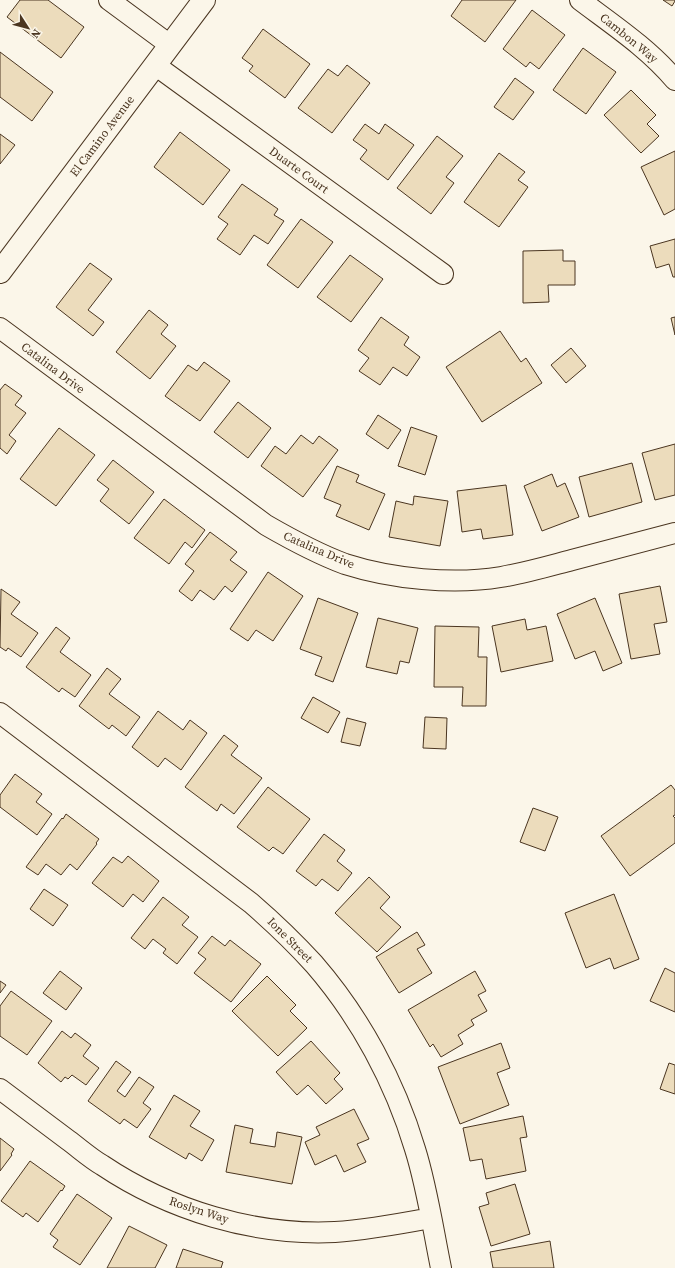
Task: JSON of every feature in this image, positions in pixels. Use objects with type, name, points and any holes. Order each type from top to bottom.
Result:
[{"type":"main road","name":"El Camino Avenue","points":[[0,272],[204,0]]},
{"type":"street","points":[[109,0],[170,45]]},
{"type":"street","name":"Cambon Way","points":[[580,0],[642,46],[675,80]]},
{"type":"street","name":"Duarte Court","points":[[155,66],[442,274]]},
{"type":"street","name":"Catalina Drive","points":[[0,328],[266,525],[297,543],[345,564],[379,573],[431,580],[473,580],[501,577],[538,569],[675,533]]},
{"type":"street","name":"Ione Street","points":[[0,713],[251,902],[314,964],[346,1007],[370,1045],[398,1100],[415,1150],[442,1268]]},
{"type":"street","name":"Roslyn Way","points":[[0,1089],[102,1165],[137,1186],[174,1203],[213,1216],[259,1227],[293,1231],[334,1232],[374,1228],[431,1218]]},
{"type":"building","points":[[20,0],[48,0],[84,27],[61,58],[7,17]]},
{"type":"building","points":[[462,0],[516,0],[485,42],[451,16]]},
{"type":"building","points":[[663,0],[675,0],[675,1],[672,6]]},
{"type":"building","points":[[532,10],[565,35],[539,69],[530,62],[526,67],[503,49]]},
{"type":"building","points":[[263,29],[310,64],[285,98],[249,71],[253,66],[242,58]]},
{"type":"building","points":[[583,48],[616,72],[586,114],[553,90]]},
{"type":"building","points":[[0,52],[53,92],[32,121],[0,97]]},
{"type":"building","points":[[347,65],[370,83],[332,133],[298,108],[328,69],[338,76]]},
{"type":"building","points":[[515,78],[534,92],[513,120],[494,107]]},
{"type":"building","points":[[631,90],[656,115],[647,124],[659,136],[641,153],[604,115]]},
{"type":"building","points":[[365,124],[379,134],[385,124],[414,145],[388,180],[360,159],[367,150],[353,140]]},
{"type":"building","points":[[180,132],[230,170],[203,205],[154,167]]},
{"type":"building","points":[[0,134],[15,145],[0,164]]},
{"type":"building","points":[[437,136],[463,156],[446,177],[454,183],[431,214],[397,188]]},
{"type":"building","points":[[675,151],[675,209],[664,215],[641,167]]},
{"type":"building","points":[[499,153],[525,172],[518,180],[528,187],[499,227],[464,202]]},
{"type":"building","points":[[242,184],[278,209],[274,215],[284,221],[268,244],[254,235],[240,255],[217,239],[228,224],[218,217]]},
{"type":"building","points":[[301,219],[333,242],[298,288],[267,265]]},
{"type":"building","points":[[675,239],[675,277],[673,277],[669,264],[656,268],[650,246]]},
{"type":"building","points":[[563,250],[563,261],[575,261],[575,285],[548,285],[549,302],[523,303],[523,251]]},
{"type":"building","points":[[350,255],[383,279],[351,322],[317,297]]},
{"type":"building","points":[[90,263],[112,279],[88,310],[104,322],[93,336],[56,307]]},
{"type":"building","points":[[149,310],[168,325],[161,334],[176,346],[150,379],[116,352]]},
{"type":"building","points":[[381,317],[409,337],[404,345],[420,357],[407,376],[393,367],[380,385],[359,371],[369,358],[358,350]]},
{"type":"building","points":[[675,317],[675,335],[671,318]]},
{"type":"building","points":[[500,331],[521,362],[526,358],[542,383],[482,422],[446,367]]},
{"type":"building","points":[[571,348],[586,366],[566,383],[551,365]]},
{"type":"building","points":[[204,362],[230,381],[200,421],[165,396],[188,365],[197,371]]},
{"type":"building","points":[[5,384],[22,396],[15,405],[26,413],[9,435],[16,441],[7,454],[0,448],[0,390]]},
{"type":"building","points":[[238,402],[271,428],[248,458],[214,432]]},
{"type":"building","points":[[378,415],[401,430],[388,449],[366,434]]},
{"type":"building","points":[[411,427],[437,436],[425,475],[398,466]]},
{"type":"building","points":[[59,428],[95,455],[56,506],[20,479]]},
{"type":"building","points":[[301,435],[313,444],[319,436],[338,450],[303,497],[261,466],[275,446],[286,454]]},
{"type":"building","points":[[675,444],[675,495],[655,500],[642,453]]},
{"type":"building","points":[[113,460],[154,492],[129,524],[100,501],[109,489],[97,480]]},
{"type":"building","points":[[632,463],[642,502],[589,517],[579,477]]},
{"type":"building","points":[[337,466],[359,475],[356,482],[385,494],[369,530],[336,516],[341,505],[324,498]]},
{"type":"building","points":[[552,474],[557,487],[565,483],[579,517],[542,531],[524,486]]},
{"type":"building","points":[[506,485],[513,535],[483,539],[481,529],[462,532],[457,491]]},
{"type":"building","points":[[414,496],[448,501],[440,546],[389,537],[396,501],[413,505]]},
{"type":"building","points":[[164,499],[205,530],[192,548],[185,542],[169,564],[134,538]]},
{"type":"building","points":[[210,532],[237,552],[230,560],[247,572],[232,592],[225,586],[214,600],[200,590],[192,601],[179,591],[194,571],[185,564]]},
{"type":"building","points":[[268,572],[303,596],[273,641],[256,630],[248,641],[230,629]]},
{"type":"building","points":[[660,586],[667,622],[654,624],[660,654],[631,659],[619,594]]},
{"type":"building","points":[[1,589],[20,602],[11,614],[38,633],[21,657],[8,648],[6,651],[0,647]]},
{"type":"building","points":[[318,598],[358,613],[333,682],[315,675],[322,657],[300,649]]},
{"type":"building","points":[[595,598],[622,663],[603,671],[595,651],[575,659],[557,614]]},
{"type":"building","points":[[378,618],[418,628],[409,663],[400,661],[397,674],[366,667]]},
{"type":"building","points":[[525,619],[527,630],[546,626],[553,661],[501,672],[492,626]]},
{"type":"building","points":[[435,626],[479,627],[478,657],[487,657],[486,706],[462,706],[463,687],[434,687]]},
{"type":"building","points":[[56,627],[70,638],[60,652],[91,675],[75,697],[62,688],[59,692],[26,667]]},
{"type":"building","points":[[107,668],[121,679],[109,694],[140,717],[126,736],[112,725],[109,729],[79,706]]},
{"type":"building","points":[[313,697],[340,712],[328,733],[301,718]]},
{"type":"building","points":[[158,711],[183,730],[190,720],[207,733],[181,770],[165,758],[158,767],[132,747]]},
{"type":"building","points":[[425,717],[447,718],[446,749],[423,748]]},
{"type":"building","points":[[347,718],[366,723],[360,746],[341,742]]},
{"type":"building","points":[[224,735],[238,746],[231,755],[262,778],[234,814],[221,804],[217,811],[185,787]]},
{"type":"building","points":[[15,774],[42,794],[36,802],[52,814],[37,835],[0,807],[0,795]]},
{"type":"building","points":[[671,785],[675,790],[675,815],[673,816],[675,818],[675,843],[630,876],[601,836]]},
{"type":"building","points":[[268,787],[310,819],[283,854],[273,847],[269,851],[237,827]]},
{"type":"building","points":[[533,808],[558,817],[545,851],[520,842]]},
{"type":"building","points":[[66,814],[99,839],[96,843],[97,844],[77,870],[70,864],[61,875],[46,864],[38,875],[26,867]]},
{"type":"building","points":[[324,834],[345,850],[337,861],[352,873],[338,891],[322,879],[316,886],[296,871]]},
{"type":"building","points":[[128,856],[159,881],[143,902],[133,894],[123,907],[92,883],[113,857],[122,863]]},
{"type":"building","points":[[369,877],[390,897],[380,908],[401,927],[377,952],[335,913]]},
{"type":"building","points":[[44,889],[68,905],[53,926],[30,909]]},
{"type":"building","points":[[614,894],[639,959],[614,969],[610,958],[586,968],[565,913]]},
{"type":"building","points":[[163,897],[189,917],[182,925],[198,937],[177,964],[163,953],[166,949],[153,939],[145,949],[131,938]]},
{"type":"building","points":[[417,932],[425,945],[417,949],[432,973],[399,993],[376,957]]},
{"type":"building","points":[[212,936],[225,946],[230,940],[261,964],[231,1002],[194,973],[206,959],[198,953]]},
{"type":"building","points":[[665,968],[675,973],[675,1012],[650,1001]]},
{"type":"building","points":[[60,971],[82,988],[66,1010],[43,993]]},
{"type":"building","points":[[475,971],[486,991],[478,995],[487,1011],[471,1020],[474,1025],[458,1035],[463,1044],[441,1057],[433,1044],[430,1047],[408,1010]]},
{"type":"building","points":[[267,976],[296,1005],[290,1011],[307,1028],[278,1056],[232,1011]]},
{"type":"building","points":[[0,981],[6,985],[0,993]]},
{"type":"building","points":[[11,991],[52,1021],[27,1055],[0,1036],[0,1006]]},
{"type":"building","points":[[62,1031],[71,1038],[75,1033],[91,1045],[83,1056],[99,1068],[86,1085],[72,1075],[68,1079],[65,1077],[61,1082],[38,1063]]},
{"type":"building","points":[[311,1041],[340,1073],[334,1079],[343,1089],[326,1104],[308,1085],[297,1095],[276,1072]]},
{"type":"building","points":[[501,1043],[510,1068],[497,1073],[509,1105],[460,1124],[438,1067]]},
{"type":"building","points":[[116,1061],[131,1072],[117,1091],[125,1097],[139,1077],[154,1087],[143,1103],[151,1109],[137,1128],[124,1119],[120,1124],[88,1101]]},
{"type":"building","points":[[669,1063],[675,1065],[675,1094],[660,1089]]},
{"type":"building","points":[[174,1095],[200,1111],[190,1126],[214,1140],[202,1161],[189,1153],[186,1159],[149,1137]]},
{"type":"building","points":[[354,1109],[369,1139],[357,1144],[366,1162],[344,1172],[336,1155],[315,1165],[305,1142],[320,1135],[316,1127]]},
{"type":"building","points":[[523,1116],[527,1137],[520,1138],[526,1171],[486,1179],[482,1159],[470,1161],[463,1128]]},
{"type":"building","points":[[235,1125],[253,1129],[250,1143],[275,1147],[277,1132],[302,1137],[292,1184],[226,1172]]},
{"type":"building","points":[[0,1138],[14,1149],[11,1154],[12,1155],[0,1171]]},
{"type":"building","points":[[30,1161],[65,1186],[38,1222],[26,1213],[23,1217],[1,1201]]},
{"type":"building","points":[[515,1184],[530,1234],[491,1246],[479,1207],[489,1204],[486,1193]]},
{"type":"building","points":[[77,1194],[112,1218],[80,1265],[53,1247],[58,1240],[50,1234]]},
{"type":"building","points":[[129,1226],[167,1245],[155,1268],[107,1268]]},
{"type":"building","points":[[550,1241],[554,1268],[493,1268],[490,1252]]},
{"type":"building","points":[[183,1249],[223,1262],[221,1268],[176,1268]]}]
